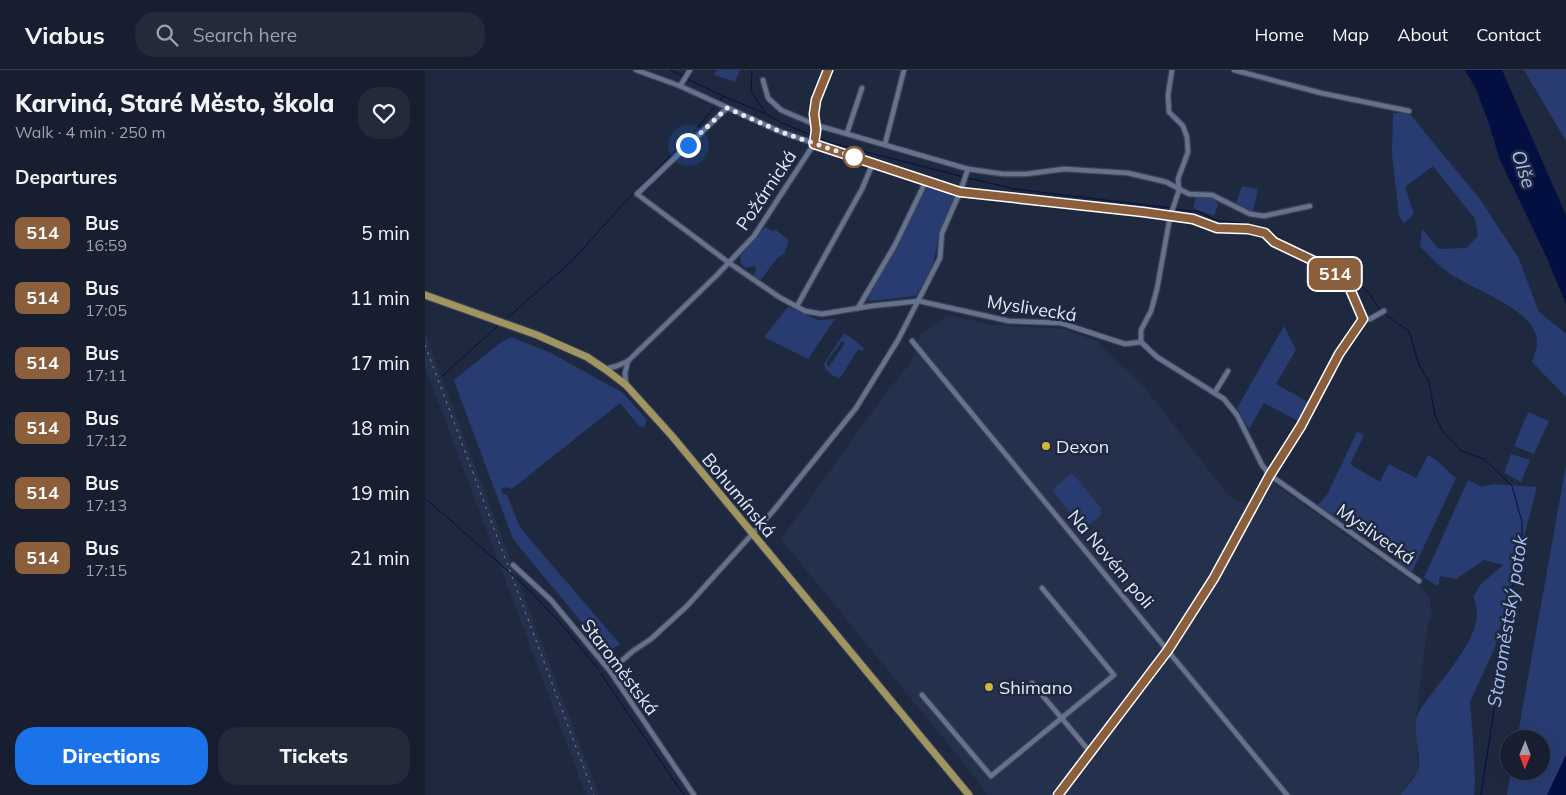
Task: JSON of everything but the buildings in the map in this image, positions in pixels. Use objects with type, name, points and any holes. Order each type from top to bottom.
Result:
[{"type":"main road","name":"Bohumínská","points":[[425,296],[557,343],[605,368],[626,385],[661,424],[969,795]]},
{"type":"street","points":[[636,70],[680,86],[781,132],[960,192],[1026,198],[1076,206],[1171,212],[1217,228],[1248,229],[1265,233],[1274,242],[1318,263],[1347,282],[1363,319]]},
{"type":"street","points":[[680,86],[690,70]]},
{"type":"street","name":"Požárnická","points":[[628,361],[754,236],[814,144],[816,100],[828,70]]},
{"type":"street","points":[[885,144],[904,70]]},
{"type":"street","points":[[1141,342],[1141,330],[1151,311],[1157,289],[1171,212],[1179,190],[1179,179],[1188,152],[1187,137],[1183,126],[1169,112],[1168,95],[1172,70]]},
{"type":"street","points":[[1233,70],[1321,93],[1409,111]]},
{"type":"street","points":[[763,80],[768,98],[781,110],[816,125],[885,144],[966,173],[1026,174],[1065,169],[1128,173],[1166,182],[1189,194],[1212,195],[1250,214],[1264,216],[1310,206]]},
{"type":"street","points":[[847,133],[861,88]]},
{"type":"street","name":"Myslivecká","points":[[727,108],[637,194],[779,297],[805,310],[822,314],[919,301],[1009,321],[1061,324],[1125,344],[1141,342],[1157,357],[1224,399],[1237,415],[1262,465],[1270,475],[1419,581]]},
{"type":"street","points":[[797,306],[863,189],[873,163]]},
{"type":"street","points":[[610,671],[633,651],[651,639],[687,606],[774,510],[856,408],[899,340],[940,258],[943,233],[966,173]]},
{"type":"street","points":[[859,308],[895,245],[926,181]]},
{"type":"street","points":[[1363,319],[1370,320],[1382,313]]},
{"type":"street","points":[[1058,795],[1168,650],[1214,578],[1270,475],[1301,426],[1339,354],[1363,319]]},
{"type":"street","name":"Na Novém poli","points":[[912,342],[1287,795]]},
{"type":"street","points":[[605,368],[617,366],[628,361]]},
{"type":"street","points":[[626,385],[625,373],[628,361]]},
{"type":"street","points":[[1215,392],[1228,371]]},
{"type":"street","name":"Staroměstská","points":[[513,564],[551,600],[610,671],[693,795]]},
{"type":"street","points":[[921,695],[991,776],[1114,675],[1042,588]]},
{"type":"street","points":[[1032,683],[1091,753]]},
{"type":"shaded area","points":[[717,70],[740,70],[735,82],[714,75]]},
{"type":"shaded area","points":[[1524,70],[1566,70],[1566,141]]},
{"type":"shaded area","points":[[1393,113],[1409,113],[1479,198],[1518,257],[1539,312],[1566,334],[1566,397],[1532,362],[1537,339],[1531,325],[1511,307],[1449,273],[1420,247],[1422,229],[1439,249],[1466,248],[1478,236],[1475,219],[1433,166],[1405,187],[1414,214],[1404,223],[1399,216],[1392,155]]},
{"type":"shaded area","points":[[927,184],[956,195],[939,235],[933,265],[916,296],[869,301],[868,296],[904,232]]},
{"type":"shaded area","points":[[1242,186],[1258,189],[1253,212],[1236,203]]},
{"type":"shaded area","points":[[1196,196],[1215,199],[1218,205],[1214,216],[1193,208]]},
{"type":"shaded area","points":[[765,227],[772,231],[776,230],[789,240],[784,254],[777,258],[760,281],[754,276],[756,268],[754,266],[746,268],[742,264],[741,255]]},
{"type":"shaded area","points":[[788,307],[818,320],[835,319],[808,359],[764,337]]},
{"type":"shaded area","points":[[948,315],[993,325],[1064,329],[1096,341],[1145,388],[1228,495],[1255,508],[1272,482],[1426,592],[1430,599],[1432,616],[1428,625],[1416,718],[1418,770],[1401,795],[988,795],[781,539],[888,390],[910,364],[921,334]]},
{"type":"shaded area","points":[[1284,326],[1296,350],[1276,384],[1310,403],[1300,422],[1264,403],[1249,429],[1237,408]]},
{"type":"shaded area","points":[[425,333],[599,795],[586,795],[425,367]]},
{"type":"shaded area","points":[[844,333],[864,349],[857,351],[840,378],[830,374],[824,364]],"holes":[[[842,341],[845,343],[829,367],[826,363]]]},
{"type":"shaded area","points":[[511,337],[551,353],[623,393],[647,420],[644,427],[639,426],[620,403],[517,485],[511,489],[507,487],[501,489],[503,494],[507,495],[519,525],[528,537],[620,644],[610,650],[597,641],[513,539],[454,380],[499,344]]},
{"type":"shaded area","points":[[1528,412],[1549,421],[1534,454],[1514,446]]},
{"type":"shaded area","points":[[1357,432],[1364,435],[1350,464],[1380,482],[1389,464],[1416,478],[1428,455],[1456,478],[1412,572],[1398,563],[1399,560],[1318,505],[1327,495]]},
{"type":"shaded area","points":[[1511,454],[1530,460],[1521,482],[1504,473]]},
{"type":"shaded area","points":[[1566,465],[1566,755],[1547,795],[1507,795],[1510,780],[1550,780],[1550,730],[1519,730]]},
{"type":"shaded area","points":[[1072,473],[1102,509],[1100,511],[1102,514],[1084,529],[1052,490]]},
{"type":"shaded area","points":[[1468,480],[1481,487],[1494,484],[1537,487],[1495,647],[1470,702],[1475,780],[1474,795],[1401,795],[1418,770],[1417,716],[1468,643],[1475,627],[1477,611],[1473,597],[1481,584],[1503,565],[1484,560],[1456,579],[1440,576],[1438,586],[1424,578]]},
{"type":"water","name":"Olše","points":[[1465,70],[1502,70],[1566,215],[1566,304],[1546,256],[1500,160],[1476,89]]},
{"type":"water","points":[[1566,755],[1566,795],[1547,795]]},
{"type":"waterway","points":[[670,70],[683,76]]},
{"type":"waterway","name":"Staroměstský potok","points":[[752,70],[751,91],[766,114],[782,123],[828,142],[964,177]]},
{"type":"waterway","points":[[687,79],[723,96]]},
{"type":"waterway","points":[[720,100],[723,96],[764,113]]},
{"type":"waterway","points":[[507,318],[571,262],[625,202],[699,126],[715,106]]},
{"type":"waterway","name":"Staroměstský potok","points":[[968,178],[1015,189],[1171,208]]},
{"type":"waterway","name":"Staroměstský potok","points":[[1175,209],[1199,212],[1218,221],[1264,228],[1292,246],[1351,277],[1369,293],[1380,310]]},
{"type":"waterway","name":"Staroměstský potok","points":[[1383,313],[1409,331],[1419,365],[1429,382],[1435,416],[1442,430],[1461,451],[1484,459],[1512,486],[1522,522],[1522,553],[1516,565],[1481,795]]},
{"type":"waterway","points":[[441,377],[499,325]]},
{"type":"waterway","points":[[425,498],[525,586],[564,627],[598,669]]},
{"type":"waterway","points":[[601,674],[684,795]]},
{"type":"railway","points":[[425,345],[594,795]]},
{"type":"bus line","name":"514","points":[[828,70],[816,100],[814,144],[960,192],[1143,212],[1193,219],[1217,228],[1248,229],[1265,233],[1274,242],[1318,263],[1347,282],[1363,319],[1339,354],[1301,426],[1270,475],[1214,578],[1168,650],[1058,795]]},
{"type":"place","name":"Dexon","points":[[1046,446]]},
{"type":"place","name":"Shimano","points":[[989,687]]},
{"type":"route","points":[[688,145],[727,108],[781,132],[857,158],[854,157]]}]
